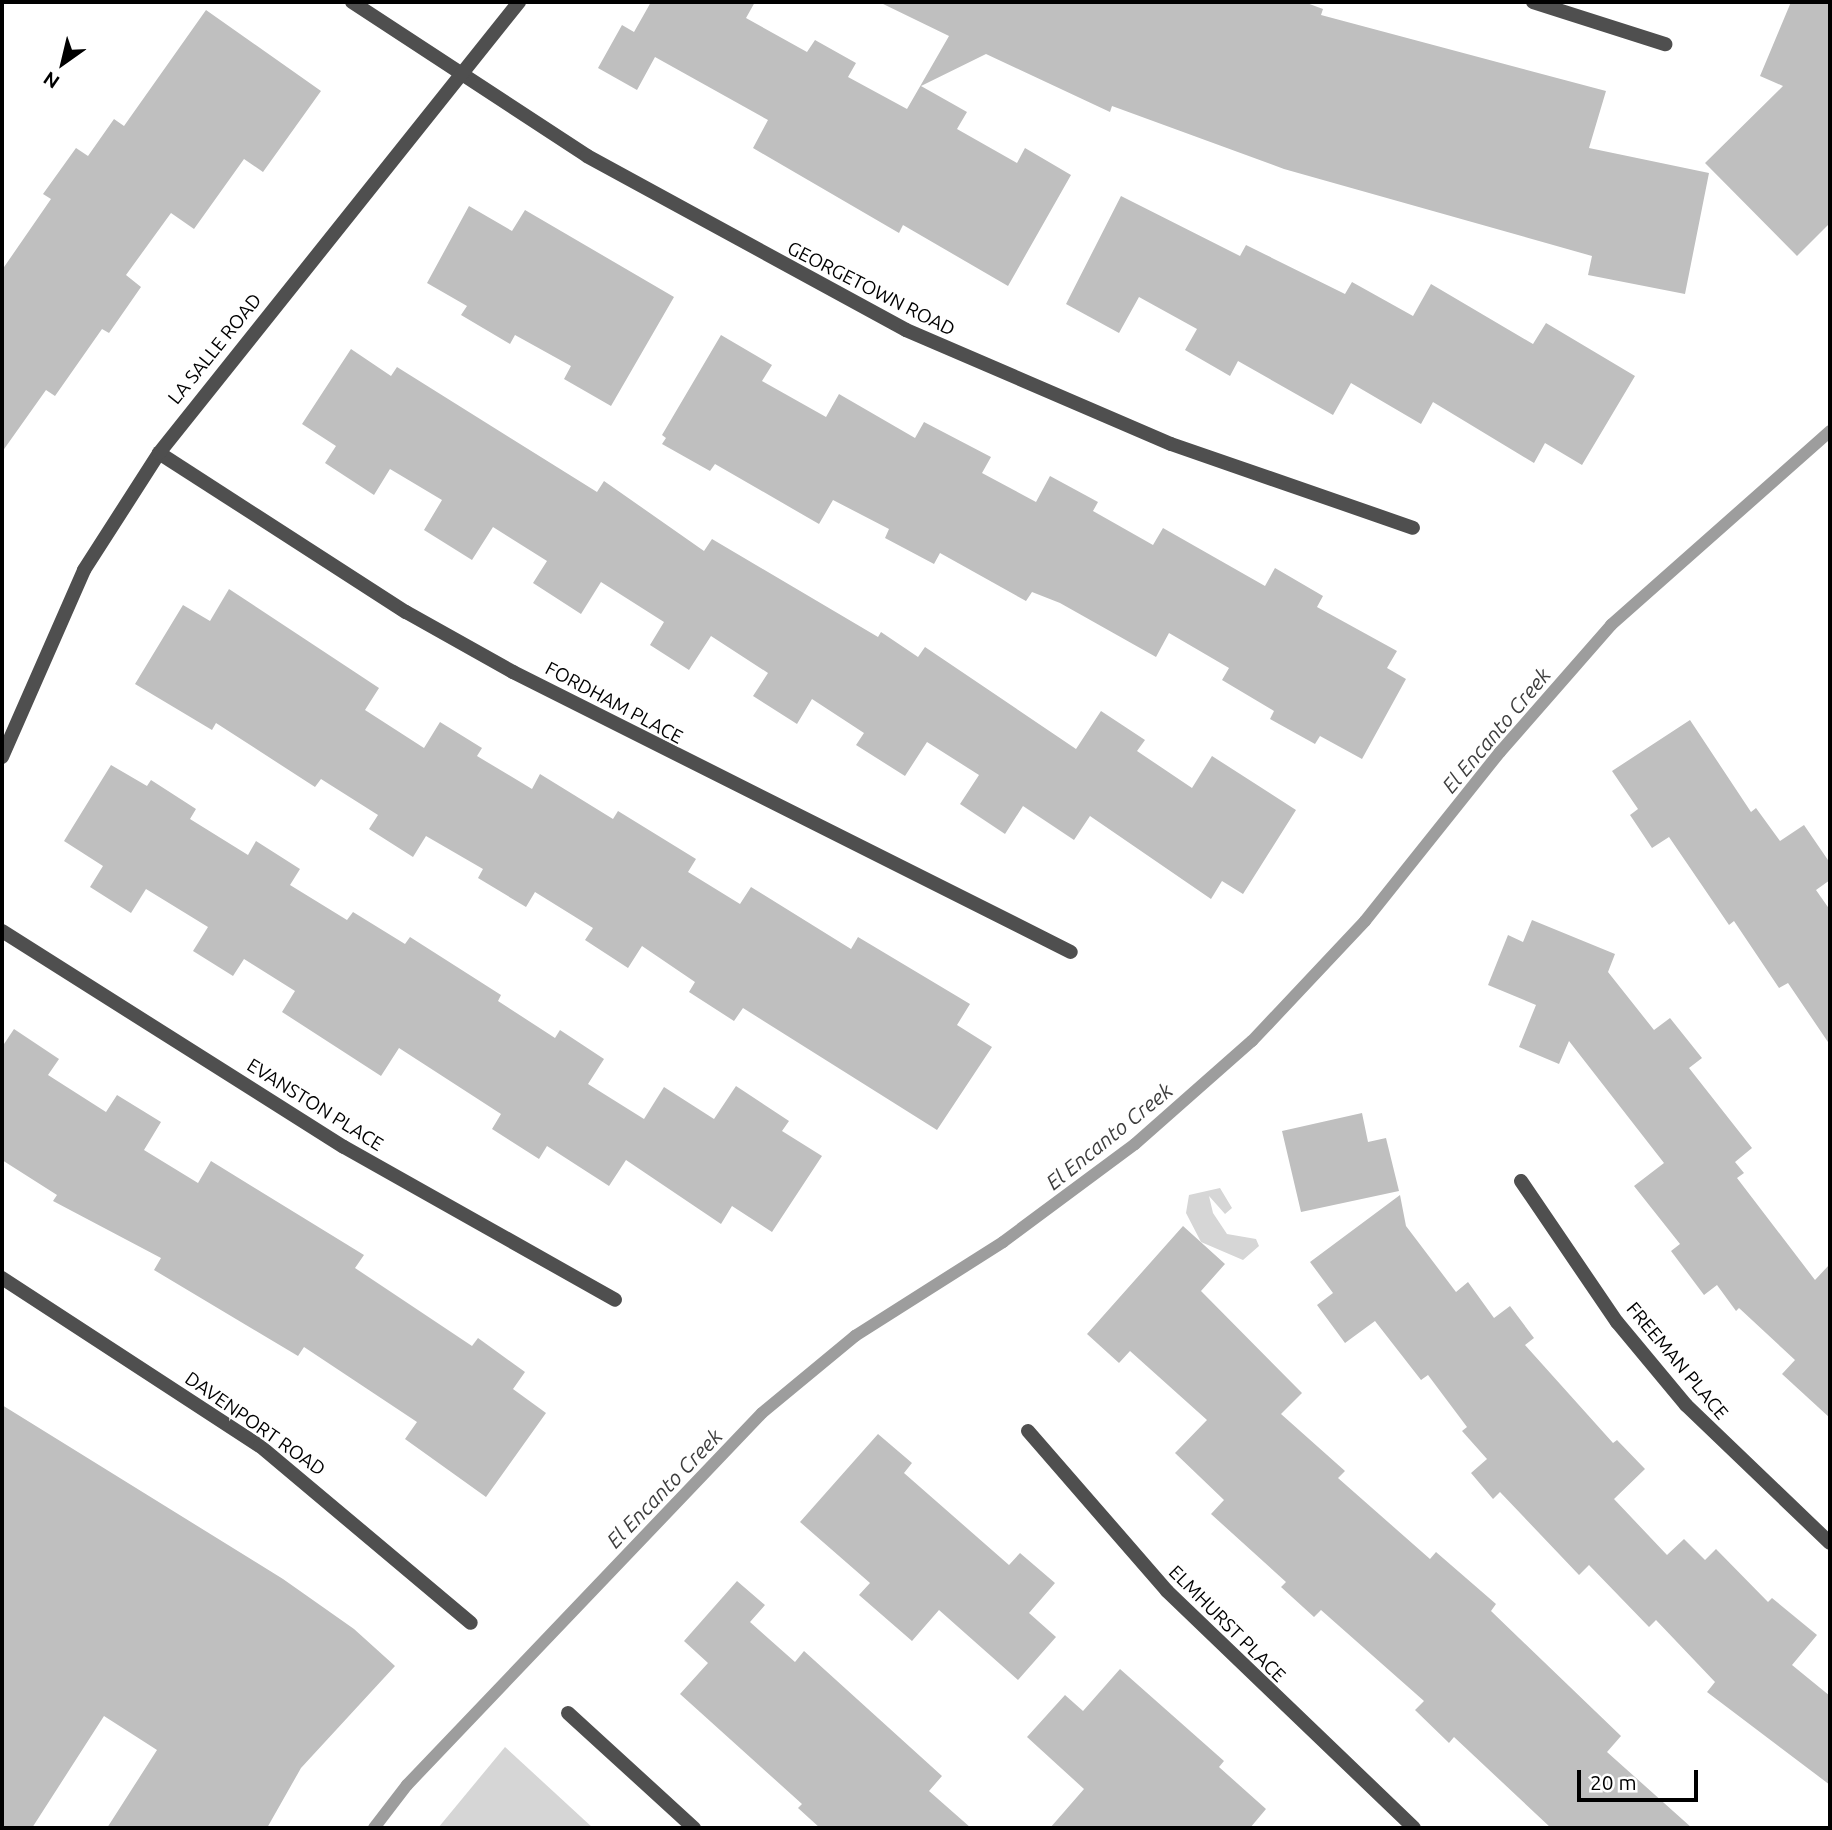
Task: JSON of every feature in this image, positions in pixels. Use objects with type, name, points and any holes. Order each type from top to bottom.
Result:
[{"type":"street","name":"GEORGETOWN ROAD","points":[[352,2],[460,76],[691,217],[906,330],[1171,444],[1413,528]]},
{"type":"street","name":"LA SALLE ROAD","points":[[2,757],[84,570],[159,453],[519,2]]},
{"type":"street","points":[[1533,2],[1665,44]]},
{"type":"street","name":"FORDHAM PLACE","points":[[159,453],[395,605],[490,659],[620,730],[1070,952]]},
{"type":"street","name":"EVANSTON PLACE","points":[[2,931],[344,1147],[615,1300]]},
{"type":"street","name":"FREEMAN PLACE","points":[[1521,1181],[1617,1322],[1686,1405],[1830,1543]]},
{"type":"street","name":"DAVENPORT ROAD","points":[[2,1278],[260,1446],[471,1623]]},
{"type":"street","name":"ELMHURST PLACE","points":[[1028,1432],[1167,1591],[1414,1828]]},
{"type":"street","points":[[568,1713],[694,1828]]},
{"type":"shaded area","points":[[1220,1188],[1232,1208],[1225,1214],[1209,1196],[1213,1213],[1227,1234],[1256,1239],[1259,1246],[1243,1260],[1201,1242],[1186,1213],[1189,1195]]},
{"type":"shaded area","points":[[505,1747],[593,1828],[438,1828]]},
{"type":"building","points":[[651,2],[755,2],[746,18],[807,52],[815,40],[856,63],[848,77],[907,109],[949,36],[879,2],[1304,2],[1323,9],[1321,15],[1606,91],[1589,148],[1709,173],[1685,294],[1588,275],[1592,256],[1284,169],[1112,106],[1110,112],[986,54],[921,86],[967,112],[957,129],[1017,163],[1025,148],[1071,175],[1008,286],[903,225],[899,233],[753,148],[768,120],[655,57],[637,90],[598,68],[622,25],[634,32]]},
{"type":"building","points":[[1791,2],[1830,2],[1830,223],[1797,256],[1705,163],[1783,86],[1760,76]]},
{"type":"building","points":[[206,10],[321,91],[263,172],[244,159],[194,229],[171,213],[126,275],[141,287],[109,333],[102,329],[55,396],[46,390],[2,452],[2,270],[51,199],[43,194],[76,148],[88,156],[114,119],[124,126]]},
{"type":"building","points":[[1121,196],[1240,256],[1246,245],[1345,294],[1352,282],[1413,316],[1431,284],[1533,344],[1546,323],[1635,376],[1582,465],[1545,443],[1534,463],[1433,402],[1421,424],[1351,383],[1333,415],[1238,361],[1230,376],[1185,350],[1197,329],[1139,297],[1119,333],[1066,304]]},
{"type":"building","points":[[469,206],[512,231],[525,210],[674,297],[611,406],[564,379],[571,366],[515,335],[510,344],[461,315],[467,306],[427,283]]},
{"type":"building","points":[[721,335],[772,365],[762,381],[826,417],[839,394],[915,438],[924,422],[991,457],[982,473],[1036,502],[1050,476],[1098,502],[1093,511],[1153,545],[1163,528],[1265,586],[1275,568],[1323,596],[1317,607],[1397,651],[1387,668],[1406,679],[1362,759],[1320,736],[1315,744],[1270,719],[1274,711],[1222,680],[1229,668],[1169,633],[1156,657],[1060,603],[1032,592],[1026,601],[940,553],[934,564],[885,538],[889,529],[833,500],[819,524],[715,464],[710,471],[662,444],[666,438],[662,435]]},
{"type":"building","points":[[351,349],[391,376],[397,367],[597,492],[604,481],[704,551],[712,539],[878,637],[881,632],[918,657],[925,647],[1076,749],[1101,711],[1145,740],[1137,751],[1192,788],[1212,756],[1296,810],[1243,894],[1222,881],[1211,899],[1090,816],[1074,840],[1023,806],[1005,834],[960,804],[979,775],[927,742],[905,776],[856,745],[864,733],[812,699],[797,724],[753,696],[768,673],[711,636],[689,670],[650,645],[664,622],[601,582],[581,614],[533,583],[547,561],[493,527],[472,560],[424,530],[442,500],[390,469],[374,495],[325,463],[336,446],[302,424]]},
{"type":"building","points":[[229,589],[379,688],[365,710],[424,748],[440,722],[482,748],[477,756],[532,789],[540,774],[613,819],[618,811],[696,859],[688,872],[740,904],[751,887],[851,949],[858,937],[970,1004],[957,1025],[992,1047],[937,1130],[743,1008],[734,1021],[689,992],[695,982],[642,946],[628,968],[585,940],[593,928],[535,892],[526,907],[478,878],[483,869],[426,836],[413,857],[369,829],[378,815],[321,779],[315,787],[216,723],[212,730],[135,684],[183,605],[210,621]]},
{"type":"building","points":[[1690,720],[1751,812],[1756,808],[1780,841],[1804,825],[1830,863],[1830,880],[1816,890],[1830,910],[1830,1045],[1788,983],[1779,988],[1734,921],[1729,925],[1669,837],[1652,848],[1630,815],[1638,809],[1612,771]]},
{"type":"building","points":[[111,765],[147,786],[151,780],[196,809],[190,819],[248,855],[256,841],[300,869],[290,885],[347,920],[353,912],[405,944],[410,937],[501,995],[498,1001],[555,1038],[560,1030],[604,1059],[588,1084],[644,1119],[664,1087],[714,1119],[736,1086],[789,1121],[782,1131],[822,1156],[772,1232],[732,1206],[721,1224],[626,1160],[609,1186],[547,1146],[539,1159],[492,1129],[501,1114],[399,1048],[381,1076],[282,1012],[295,991],[244,959],[233,976],[193,951],[208,927],[146,889],[131,913],[90,887],[103,866],[64,841]]},
{"type":"building","points":[[1532,920],[1615,954],[1608,972],[1654,1030],[1670,1018],[1702,1058],[1689,1068],[1752,1148],[1735,1162],[1744,1173],[1737,1178],[1815,1280],[1830,1264],[1830,1418],[1782,1374],[1795,1360],[1739,1308],[1736,1311],[1717,1285],[1704,1295],[1671,1251],[1680,1244],[1634,1186],[1664,1163],[1569,1041],[1559,1064],[1519,1047],[1536,1005],[1488,985],[1508,935],[1523,942]]},
{"type":"building","points":[[14,1029],[59,1059],[48,1075],[106,1112],[117,1095],[161,1122],[144,1150],[198,1183],[211,1161],[364,1255],[355,1268],[472,1346],[478,1338],[525,1372],[513,1389],[546,1413],[486,1497],[405,1439],[417,1422],[304,1347],[298,1356],[154,1270],[161,1258],[53,1201],[57,1195],[2,1160],[2,1047]]},
{"type":"building","points":[[1362,1113],[1368,1142],[1386,1138],[1399,1191],[1301,1212],[1282,1131]]},
{"type":"building","points":[[1400,1195],[1406,1226],[1456,1292],[1468,1282],[1494,1318],[1510,1306],[1534,1338],[1525,1345],[1613,1443],[1617,1440],[1645,1469],[1614,1499],[1667,1555],[1684,1539],[1705,1560],[1716,1549],[1768,1602],[1772,1598],[1817,1635],[1792,1665],[1830,1696],[1830,1785],[1707,1692],[1715,1682],[1656,1620],[1649,1627],[1589,1565],[1579,1575],[1500,1492],[1493,1499],[1471,1473],[1487,1459],[1462,1431],[1467,1427],[1428,1375],[1421,1380],[1375,1321],[1345,1343],[1317,1305],[1333,1293],[1310,1262]]},
{"type":"building","points":[[1183,1226],[1225,1264],[1201,1291],[1302,1393],[1281,1414],[1345,1471],[1338,1478],[1430,1559],[1436,1552],[1496,1604],[1491,1611],[1621,1736],[1607,1752],[1692,1828],[1551,1828],[1454,1737],[1449,1743],[1415,1710],[1424,1701],[1321,1610],[1314,1617],[1281,1587],[1286,1582],[1211,1514],[1224,1500],[1175,1453],[1207,1420],[1130,1351],[1119,1363],[1087,1334]]},
{"type":"building","points":[[2,1405],[283,1579],[354,1629],[395,1666],[301,1768],[267,1828],[107,1828],[157,1750],[104,1716],[32,1828],[2,1828]]},
{"type":"building","points":[[878,1434],[912,1463],[904,1473],[1009,1565],[1020,1553],[1055,1583],[1029,1613],[1056,1637],[1018,1680],[939,1610],[912,1641],[859,1595],[870,1583],[800,1522]]},
{"type":"building","points":[[737,1581],[765,1605],[750,1622],[795,1662],[804,1651],[942,1776],[929,1791],[971,1828],[820,1828],[798,1808],[802,1804],[680,1694],[708,1663],[684,1641]]},
{"type":"building","points":[[1120,1669],[1224,1761],[1219,1767],[1266,1809],[1250,1828],[1050,1828],[1084,1789],[1027,1737],[1065,1695],[1083,1711]]},
{"type":"waterway","name":"El Encanto Creek","points":[[374,1828],[407,1785],[762,1413],[855,1336],[1003,1242],[1135,1144],[1252,1041],[1365,921],[1500,752],[1611,625],[1830,431]]}]
